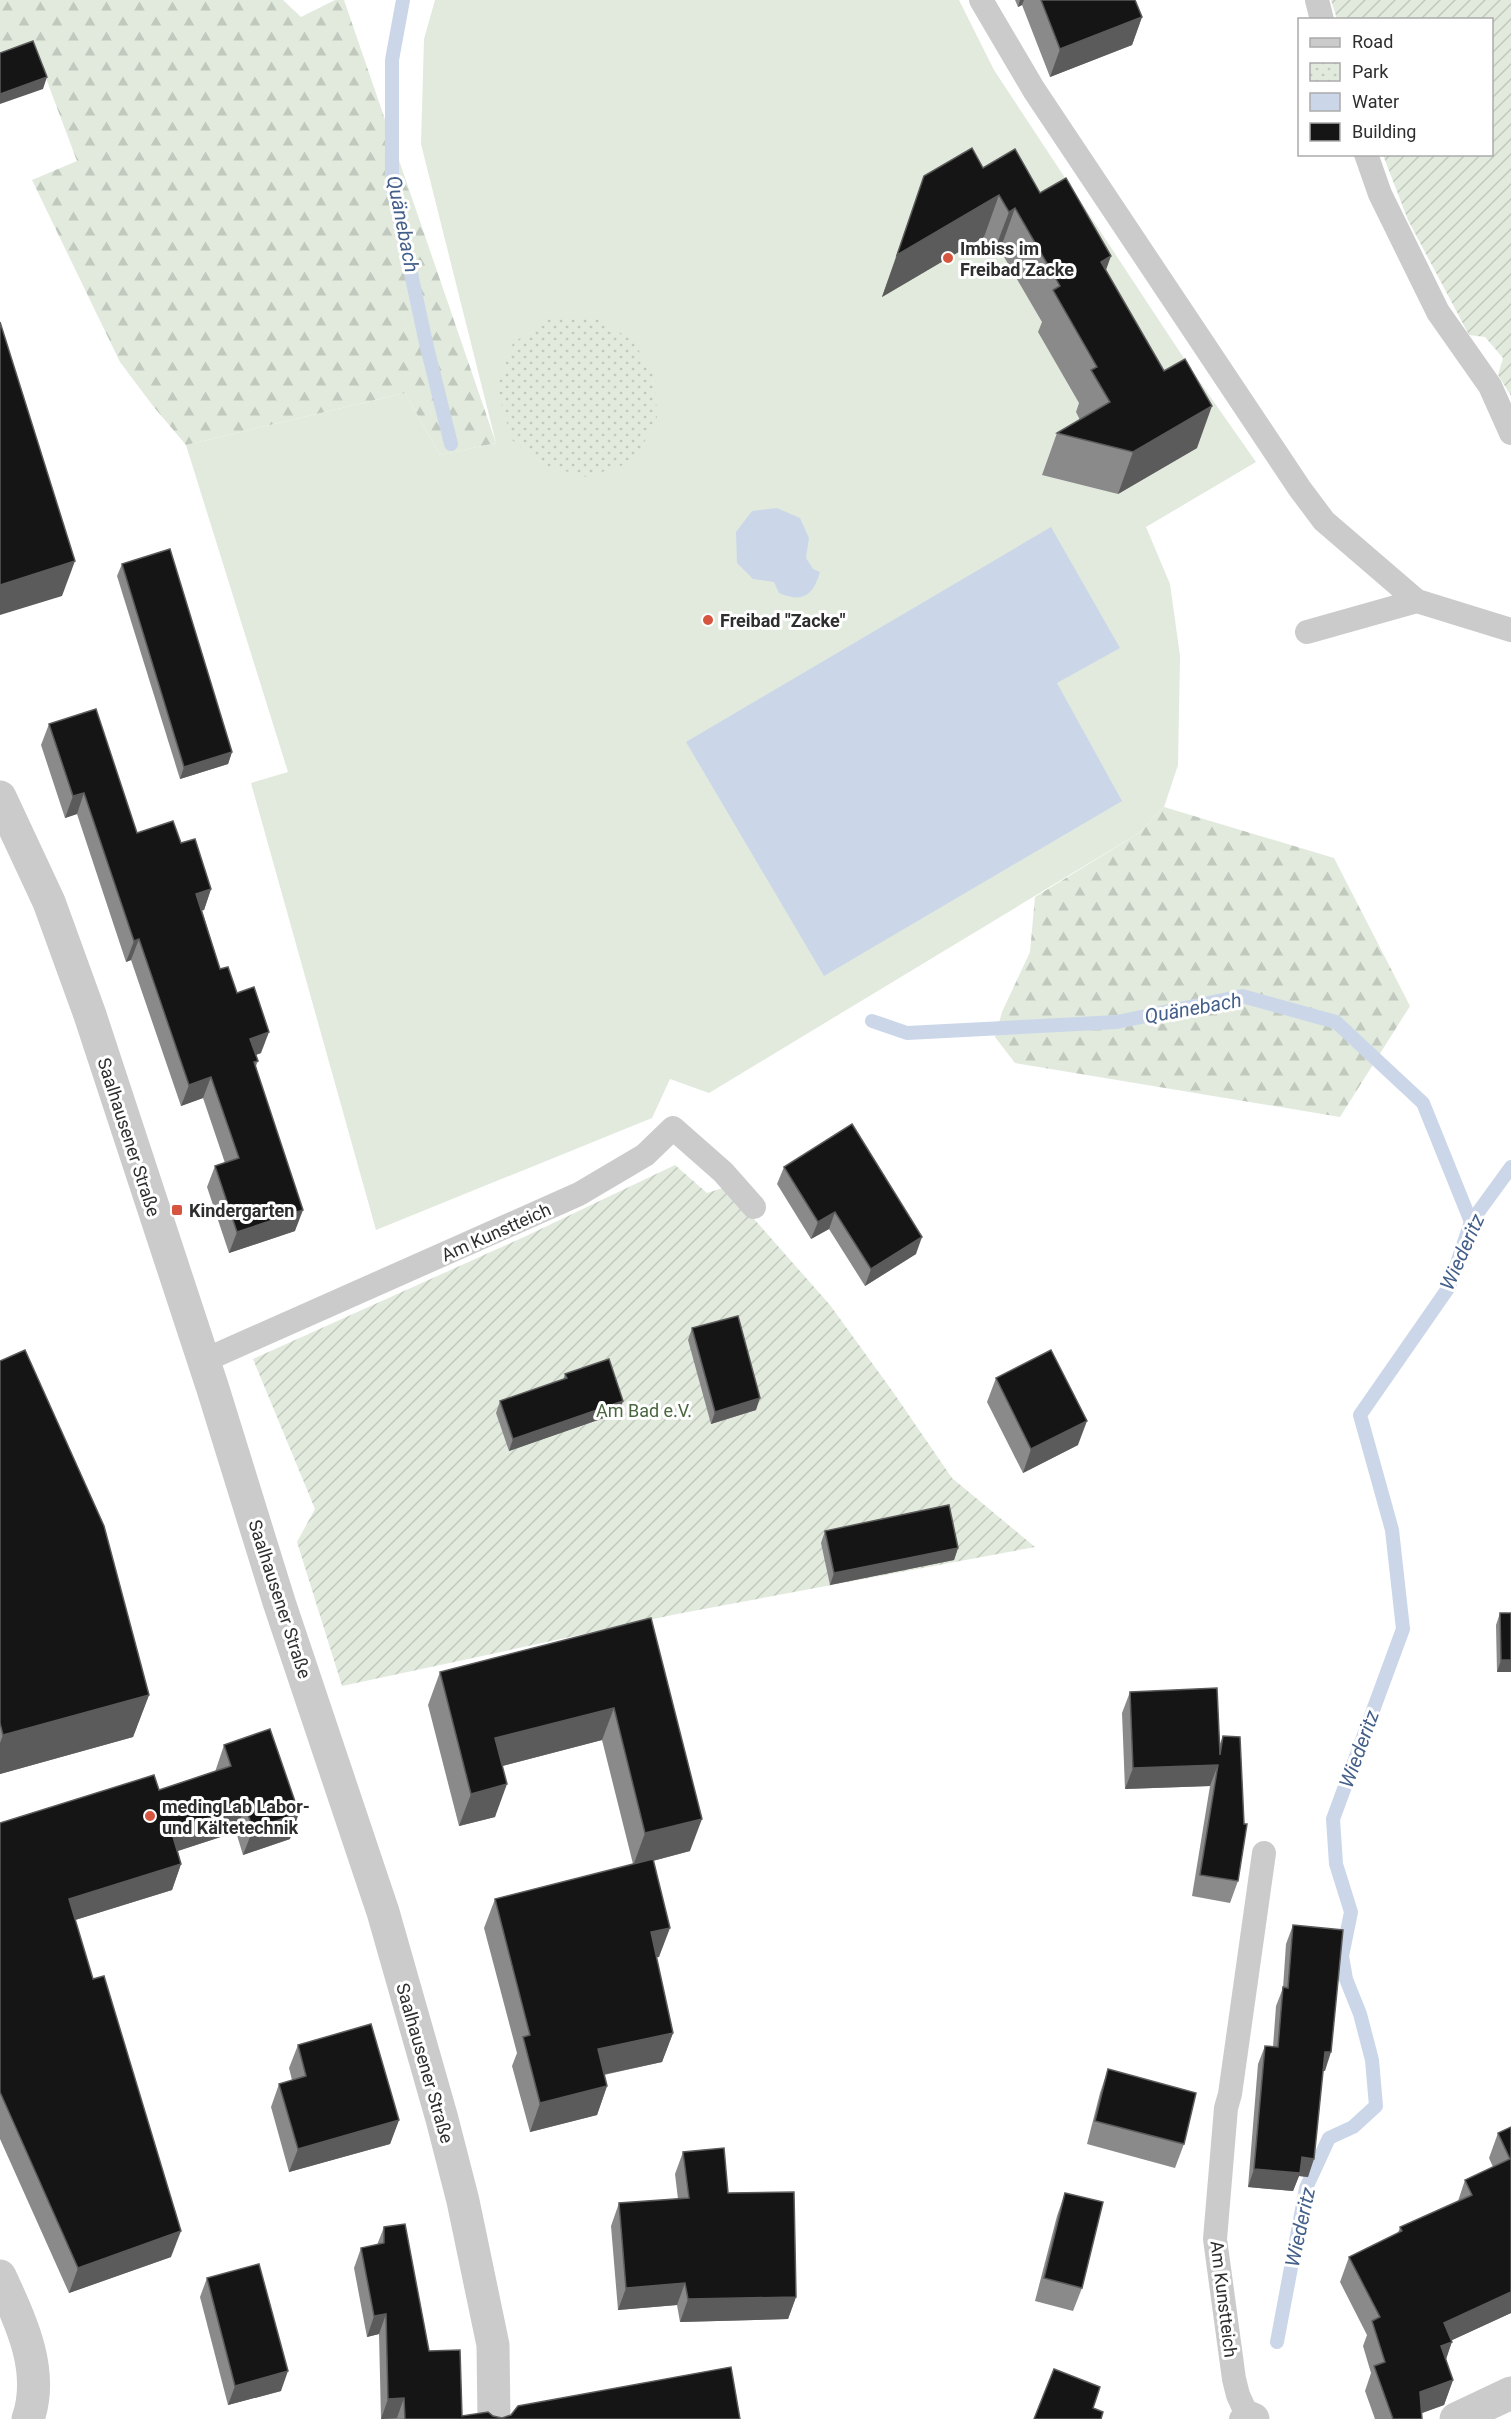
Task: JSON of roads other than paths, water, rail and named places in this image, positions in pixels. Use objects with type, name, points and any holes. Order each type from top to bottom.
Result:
[{"type":"street","name":"Saalhausener Straße","points":[[0,797],[49,902],[86,1005],[203,1361],[279,1602],[383,1912],[463,2201],[493,2345],[494,2419]]},
{"type":"street","points":[[0,2276],[22,2325],[34,2373],[28,2419]]},
{"type":"street","points":[[1456,2419],[1511,2393]]},
{"type":"lane","points":[[981,0],[1034,90],[1324,522],[1417,601],[1511,630]]},
{"type":"lane","points":[[1317,0],[1322,18]]},
{"type":"lane","points":[[1367,156],[1380,194],[1438,312],[1490,386],[1511,432]]},
{"type":"lane","points":[[1307,632],[1417,601]]},
{"type":"lane","name":"Am Kunstteich","points":[[203,1361],[579,1194],[645,1155],[673,1128],[723,1172],[754,1207]]},
{"type":"lane","name":"Am Kunstteich","points":[[1247,2418],[1234,2379],[1215,2239],[1226,2108],[1230,2094],[1264,1853]]},
{"type":"water","points":[[777,508],[800,518],[809,538],[806,558],[813,569],[820,572],[814,587],[801,597],[779,593],[774,582],[753,579],[737,563],[736,532],[752,511]]},
{"type":"water","points":[[1051,527],[1120,648],[1057,683],[1122,801],[824,976],[686,742]]},
{"type":"waterway","name":"Quänebach","points":[[403,0],[392,60],[392,185],[426,343],[451,444]]},
{"type":"waterway","name":"Quänebach","points":[[872,1021],[907,1033],[1117,1022],[1242,996],[1336,1022],[1423,1103],[1471,1222]]},
{"type":"waterway","name":"Wiederitz","points":[[1277,2342],[1306,2188],[1329,2138],[1353,2127],[1376,2106],[1372,2060],[1360,2014],[1346,1979],[1342,1956],[1351,1912],[1336,1864],[1333,1819],[1403,1629],[1392,1530],[1360,1415],[1449,1287],[1471,1222],[1511,1167]]},
{"type":"place","name":"Imbiss im Freibad Zacke","points":[[948,258]]},
{"type":"place","name":"Freibad \"Zacke\"","points":[[708,620]]},
{"type":"place","name":"Kindergarten","points":[[177,1210]]},
{"type":"place","name":"medingLab Labor- und Kältetechnik","points":[[150,1816]]},
{"type":"park label","name":"Am Bad e.V.","points":[[644,1410]]}]
